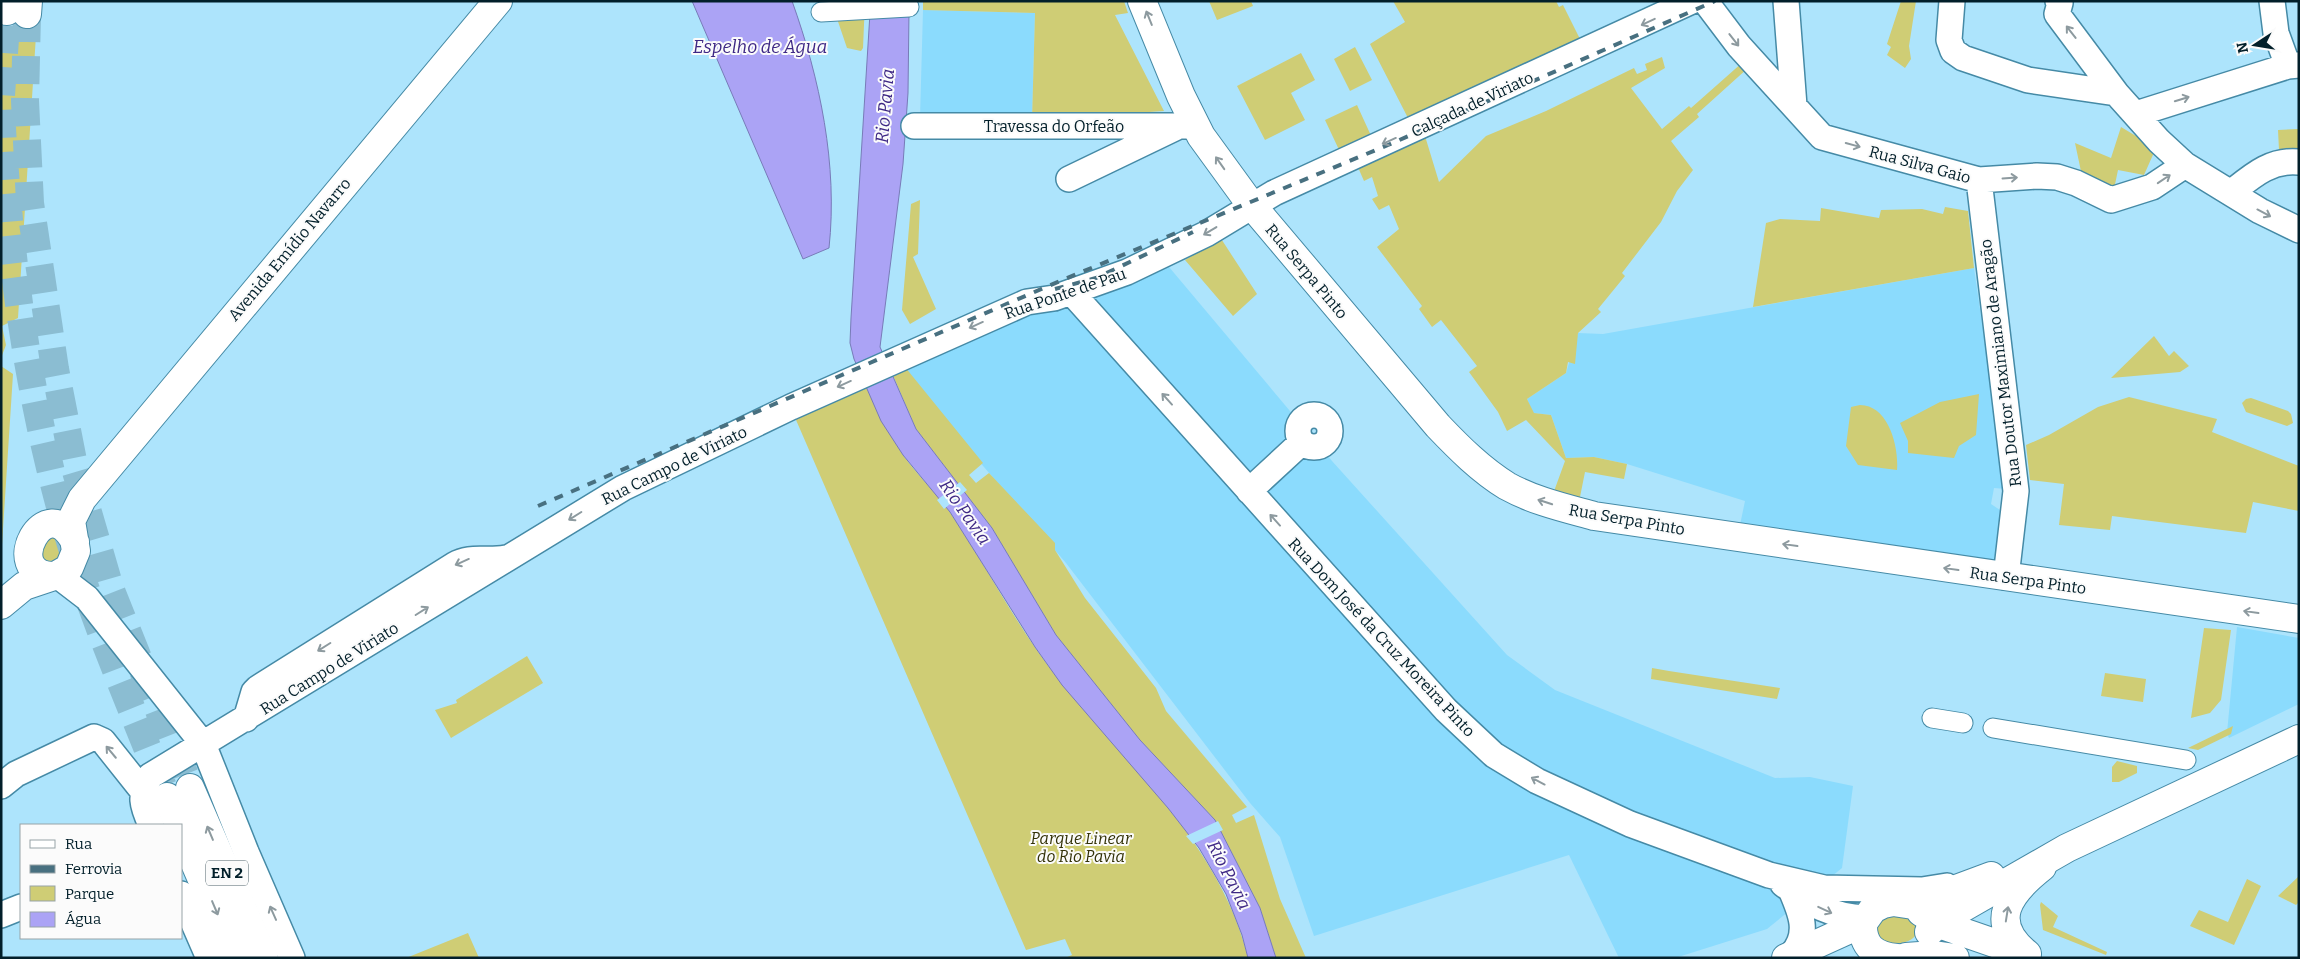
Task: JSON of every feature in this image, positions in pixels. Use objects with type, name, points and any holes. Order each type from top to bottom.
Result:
[{"type":"main road","name":"Avenida Emídio Navarro","points":[[82,499],[498,1]]},
{"type":"main road","name":"Rua Serpa Pinto","points":[[1142,1],[1187,126],[1438,426],[1468,456],[1507,485],[1538,500],[1594,516],[2299,619]]},
{"type":"main road","points":[[65,562],[24,586],[1,605],[19,576],[25,557],[28,537],[36,528],[49,524],[82,499]]},
{"type":"main road","points":[[65,562],[73,512],[82,499]]},
{"type":"main road","points":[[49,524],[65,529],[65,562]]},
{"type":"main road","points":[[25,557],[29,565],[36,572],[65,562]]},
{"type":"main road","points":[[1919,915],[2299,739]]},
{"type":"main road","points":[[166,792],[179,824]]},
{"type":"main road","name":"EN 2","points":[[166,792],[264,958]]},
{"type":"main road","name":"EN 2","points":[[182,833],[236,958]]},
{"type":"main road","points":[[1919,915],[1990,876],[2067,848]]},
{"type":"main road","points":[[2031,956],[2012,942],[2008,934],[2005,916],[2007,908],[2028,878],[2067,848]]},
{"type":"main road","points":[[1789,956],[1864,920],[1873,909],[1883,904],[1919,915],[2031,956]]},
{"type":"main road","points":[[1900,957],[1918,953],[1927,942],[1919,915]]},
{"type":"main road","points":[[1864,920],[1862,933],[1868,947],[1878,954],[1900,957],[1934,955],[1955,958]]},
{"type":"street","name":"Calçada de Viriato","points":[[1252,206],[1274,193],[1692,1]]},
{"type":"street","name":"Rua Silva Gaio","points":[[1705,1],[1739,46],[1822,137],[1979,180],[2057,177],[2076,182],[2111,200],[2152,187],[2185,164]]},
{"type":"street","points":[[1786,1],[1794,106]]},
{"type":"street","points":[[1952,1],[1948,29],[1949,40],[1953,51],[1973,63],[1996,68],[2028,80],[2116,94]]},
{"type":"street","points":[[2136,114],[2293,66],[2276,33],[2272,1]]},
{"type":"street","points":[[2058,6],[2058,14],[2116,94],[2159,141],[2185,164],[2260,211],[2299,230]]},
{"type":"street","points":[[821,12],[909,7]]},
{"type":"street","points":[[2068,86],[2088,53]]},
{"type":"street","name":"Travessa do Orfeão","points":[[914,126],[1187,126]]},
{"type":"street","points":[[1069,179],[1187,126]]},
{"type":"street","points":[[2232,192],[2257,172],[2275,163],[2299,162]]},
{"type":"street","name":"Rua Doutor Maximiano de Aragão","points":[[1979,180],[2016,491],[2006,577]]},
{"type":"street","name":"Rua Ponte de Pau","points":[[791,407],[1028,302],[1072,293],[1127,272],[1206,234],[1252,206]]},
{"type":"street","name":"Rua Dom José da Cruz Moreira Pinto","points":[[1072,293],[1440,704],[1494,755],[1537,781],[1630,824],[1769,875],[1795,887],[1805,900],[1836,914],[1864,920]]},
{"type":"street","name":"Rua Campo de Viriato","points":[[202,744],[246,719],[254,692],[258,688],[454,565],[470,558],[486,561],[509,558],[623,488],[791,407]]},
{"type":"street","points":[[1249,491],[1302,442]]},
{"type":"street","points":[[65,562],[86,598],[202,744],[292,958]]},
{"type":"street","points":[[1932,718],[1963,723]]},
{"type":"street","points":[[1993,728],[2186,760]]},
{"type":"street","points":[[1,786],[16,774],[94,738],[103,742],[166,792]]},
{"type":"street","points":[[166,792],[150,776],[202,744]]},
{"type":"street","points":[[164,768],[188,763],[205,774],[220,808],[246,852]]},
{"type":"street","points":[[151,824],[143,803],[166,792]]},
{"type":"street","points":[[1789,956],[1799,946],[1803,936],[1795,887],[1922,890],[1990,876]]},
{"type":"street","points":[[1824,888],[1919,915]]},
{"type":"street","points":[[182,896],[209,958]]},
{"type":"street","points":[[1,915],[20,907]]},
{"type":"shaded area","points":[[923,10],[1035,13],[1032,120],[920,118]]},
{"type":"shaded area","points":[[1164,261],[1332,461],[1507,655],[1555,690],[1775,778],[1810,777],[1853,786],[1842,868],[1767,929],[1675,958],[1619,958],[1569,855],[1314,936],[1280,837],[1250,803],[1066,563],[948,425],[897,372],[944,349]]},
{"type":"shaded area","points":[[1974,268],[2006,489],[1994,488],[1991,504],[2003,512],[1994,566],[1740,525],[1745,501],[1627,464],[1594,457],[1566,458],[1551,415],[1533,413],[1527,399],[1566,373],[1578,333],[1603,334]]},
{"type":"shaded area","points":[[2237,627],[2299,638],[2299,704],[2229,738],[2227,733]]},
{"type":"green space","points":[[831,1],[865,1],[863,48],[861,51],[847,48]]},
{"type":"green space","points":[[923,1],[1124,1],[1128,13],[1115,15],[1164,111],[1032,120],[1035,13],[923,10]]},
{"type":"green space","points":[[1209,1],[1251,1],[1253,6],[1217,20]]},
{"type":"green space","points":[[1393,1],[1556,1],[1559,7],[1563,5],[1581,41],[1408,118],[1370,44],[1405,22]]},
{"type":"green space","points":[[1901,1],[1916,1],[1909,46],[1911,59],[1905,68],[1887,55],[1891,47],[1887,44]]},
{"type":"green space","points":[[1,33],[36,35],[18,318],[2,326],[6,345],[1,358]]},
{"type":"green space","points":[[1355,47],[1372,80],[1350,91],[1334,59]]},
{"type":"green space","points":[[1301,53],[1315,80],[1291,93],[1305,120],[1265,140],[1237,86]]},
{"type":"green space","points":[[1662,57],[1665,68],[1631,88],[1662,129],[1689,106],[1691,108],[1743,62],[1748,68],[1697,114],[1699,117],[1671,141],[1693,170],[1677,191],[1661,222],[1622,273],[1625,276],[1598,309],[1601,312],[1578,333],[1575,364],[1568,362],[1566,373],[1527,399],[1534,413],[1551,415],[1566,458],[1594,457],[1627,464],[1624,479],[1585,472],[1579,502],[1553,494],[1565,461],[1526,420],[1507,431],[1498,412],[1469,372],[1477,366],[1441,320],[1432,327],[1419,309],[1422,306],[1377,247],[1399,229],[1389,205],[1379,210],[1372,199],[1378,196],[1372,177],[1364,181],[1357,165],[1425,136],[1439,182],[1486,136],[1546,111],[1634,68],[1637,74],[1647,70],[1645,64]]},
{"type":"green space","points":[[1357,105],[1373,140],[1341,154],[1325,120]]},
{"type":"green space","points":[[2121,127],[2156,148],[2144,175],[2118,170],[2113,194],[2082,176],[2075,143],[2111,158]]},
{"type":"green space","points":[[2299,129],[2299,152],[2279,150],[2278,130]]},
{"type":"green space","points":[[920,200],[918,254],[913,257],[936,309],[910,324],[902,310],[911,204]]},
{"type":"green space","points":[[1945,207],[1968,211],[1974,268],[1753,307],[1766,223],[1780,219],[1820,221],[1821,208],[1879,218],[1881,210],[1922,209],[1943,214]]},
{"type":"green space","points":[[1218,234],[1257,294],[1233,316],[1185,260],[1206,247]]},
{"type":"green space","points":[[2154,336],[2169,356],[2174,351],[2189,366],[2180,372],[2111,378]]},
{"type":"green space","points":[[1,366],[13,374],[1,560]]},
{"type":"green space","points":[[905,367],[983,463],[969,475],[976,483],[989,473],[1055,543],[1055,550],[1085,598],[1156,688],[1166,711],[1247,807],[1232,815],[1236,823],[1254,815],[1280,899],[1306,958],[1276,958],[1260,908],[1215,820],[1140,740],[1056,635],[992,528],[916,429],[892,373]]},
{"type":"green space","name":"Parque Linear do Rio Pavia","points":[[865,385],[903,455],[951,514],[1047,665],[1145,779],[1196,845],[1217,880],[1235,918],[1248,958],[1065,958],[1072,955],[1065,939],[1026,950],[793,413]]},
{"type":"green space","points":[[1979,394],[1976,435],[1959,446],[1954,458],[1908,453],[1908,441],[1900,423],[1940,402]]},
{"type":"green space","points":[[2129,397],[2217,419],[2212,432],[2299,466],[2299,511],[2253,502],[2246,533],[2112,516],[2110,530],[2059,525],[2064,484],[2030,480],[2026,445],[2049,435],[2098,407]]},
{"type":"green space","points":[[2251,398],[2288,411],[2291,414],[2293,423],[2287,426],[2246,412],[2242,403],[2246,399]]},
{"type":"green space","points":[[1860,405],[1870,407],[1885,419],[1894,439],[1897,470],[1858,465],[1846,446],[1851,407]]},
{"type":"green space","points":[[50,537],[58,541],[62,549],[58,557],[50,561],[42,557],[38,549],[42,541]]},
{"type":"green space","points":[[2204,628],[2231,630],[2221,700],[2210,713],[2191,718]]},
{"type":"green space","points":[[527,656],[543,683],[451,738],[435,710],[457,703],[456,700]]},
{"type":"green space","points":[[1652,668],[1780,688],[1777,699],[1651,679]]},
{"type":"green space","points":[[2105,673],[2146,679],[2143,702],[2101,696]]},
{"type":"green space","points":[[2233,726],[2231,734],[2198,750],[2188,748]]},
{"type":"green space","points":[[2117,761],[2137,766],[2137,773],[2119,782],[2112,782],[2112,767]]},
{"type":"green space","points":[[2299,876],[2299,902],[2296,905],[2278,896]]},
{"type":"green space","points":[[2247,879],[2261,886],[2234,945],[2190,926],[2199,910],[2228,922]]},
{"type":"green space","points":[[2041,902],[2058,916],[2053,927],[2107,952],[2106,955],[2043,930]]},
{"type":"green space","points":[[1887,916],[1901,916],[1910,920],[1916,925],[1917,931],[1914,937],[1908,941],[1897,943],[1882,942],[1874,926],[1876,922]]},
{"type":"green space","points":[[468,933],[479,958],[406,958]]},
{"type":"water","name":"Espelho de Água","points":[[692,1],[792,1],[811,61],[829,154],[831,217],[829,248],[803,259]]},
{"type":"water","name":"Rio Pavia","points":[[909,11],[908,93],[903,164],[880,347],[916,429],[992,528],[1056,635],[1140,740],[1215,820],[1260,908],[1276,958],[1248,958],[1242,935],[1226,894],[1199,848],[1168,808],[1062,685],[1035,647],[950,512],[903,455],[881,421],[854,359],[850,343],[851,318],[870,13]]},
{"type":"pier","points":[[960,482],[967,490],[944,509],[937,500]]},
{"type":"pier","points":[[1218,821],[1223,830],[1193,844],[1186,836]]},
{"type":"tunnel","points":[[1,95],[7,11]]},
{"type":"tunnel","points":[[27,14],[25,101],[30,203],[55,369],[73,461],[110,588],[190,788]]},
{"type":"tunnel","points":[[1,110],[14,268],[30,373],[52,477],[88,596],[167,797]]},
{"type":"railway","points":[[538,506],[1060,281],[1388,145],[1715,1]]},
{"type":"railway","points":[[1055,289],[1096,278],[1193,232]]}]
